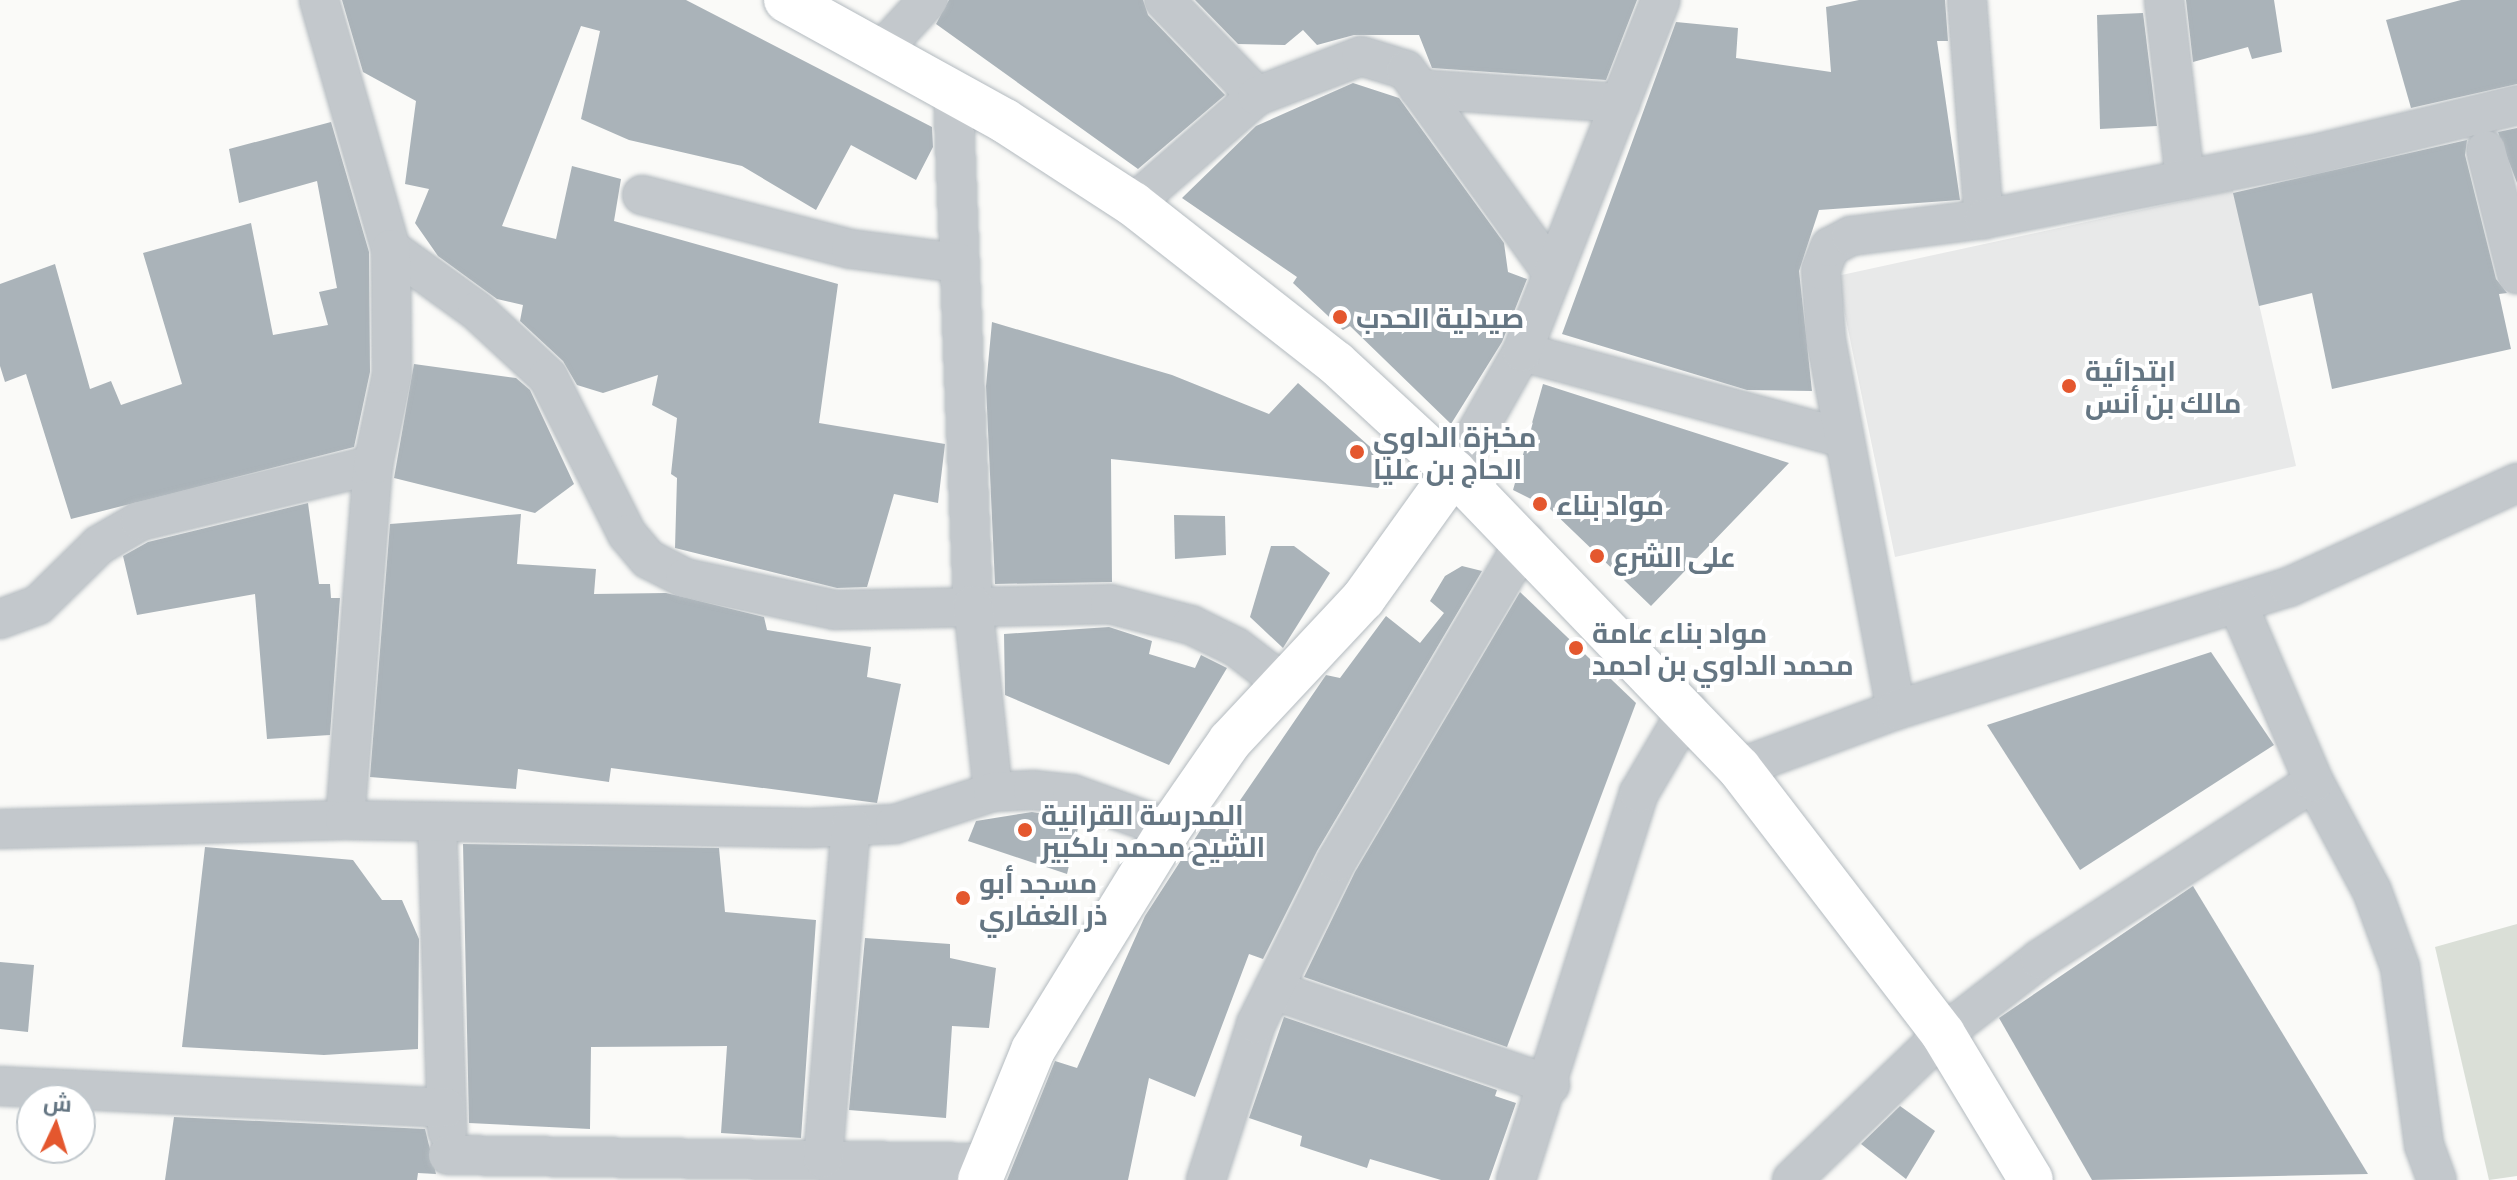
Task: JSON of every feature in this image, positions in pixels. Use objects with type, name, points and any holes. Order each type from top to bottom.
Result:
[{"type":"street","points":[[319,0],[391,249],[392,374],[373,465],[345,820]]},
{"type":"street","points":[[786,0],[953,91],[1133,204],[1336,363],[1454,472],[1688,709],[1739,768],[1943,1034],[2031,1180]]},
{"type":"street","points":[[882,50],[928,0]]},
{"type":"street","points":[[1164,0],[1257,96]]},
{"type":"street","points":[[437,822],[449,1167],[823,1158],[982,1171],[1033,1050],[1169,829],[1230,741],[1363,599],[1454,472],[1522,352],[1661,0]]},
{"type":"street","points":[[1967,0],[1984,219]]},
{"type":"street","points":[[2164,0],[2185,180]]},
{"type":"street","points":[[1133,204],[1257,96],[1361,56],[1406,70],[1553,274]]},
{"type":"street","points":[[1419,89],[1621,103]]},
{"type":"street","points":[[953,91],[973,605],[993,792]]},
{"type":"street","points":[[1896,710],[1842,438],[1821,270],[1830,247],[1851,236],[1984,219],[2185,180],[2517,105]]},
{"type":"street","points":[[2486,150],[2517,274]]},
{"type":"street","points":[[642,195],[851,249],[959,263]]},
{"type":"street","points":[[391,249],[477,311],[548,377],[627,534],[648,559],[685,578],[835,610],[1110,604],[1191,625],[1236,647],[1283,683]]},
{"type":"street","points":[[1522,352],[1842,438]]},
{"type":"street","points":[[0,619],[38,605],[99,545],[140,521],[373,465]]},
{"type":"street","points":[[1739,768],[1896,710],[2238,605],[2517,483]]},
{"type":"street","points":[[1206,1180],[1273,990],[1336,862],[1525,541]]},
{"type":"street","points":[[2238,605],[2314,782],[2372,891],[2400,967],[2424,1145],[2437,1180]]},
{"type":"street","points":[[1516,1180],[1550,1085],[1639,793],[1688,709]]},
{"type":"street","points":[[1792,1180],[1943,1034],[2040,959],[2314,782]]},
{"type":"street","points":[[0,829],[345,820],[851,826],[895,824],[993,792],[1072,794],[1169,829]]},
{"type":"street","points":[[823,1158],[851,826]]},
{"type":"street","points":[[1273,990],[1550,1085]]},
{"type":"street","points":[[0,1086],[445,1108]]},
{"type":"shaded area","name":"ابتدائية مالك بن أنس","points":[[2233,190],[2296,466],[1895,557],[1837,276]]},
{"type":"shaded area","points":[[2517,924],[2517,1176],[2489,1180],[2435,947]]},
{"type":"building","points":[[342,0],[686,0],[932,127],[933,147],[916,180],[851,145],[816,210],[742,166],[629,140],[581,119],[600,31],[581,26],[502,226],[556,239],[572,166],[621,179],[614,221],[838,284],[819,423],[945,444],[938,503],[894,494],[867,587],[837,588],[675,548],[677,478],[671,474],[677,418],[652,405],[658,375],[603,393],[577,385],[563,361],[520,321],[523,305],[497,299],[438,256],[415,223],[429,189],[405,184],[416,101],[363,72]]},
{"type":"building","points":[[949,0],[1143,0],[1148,15],[1225,95],[1138,169],[936,24]]},
{"type":"building","points":[[1195,0],[1637,0],[1606,80],[1432,68],[1419,35],[1354,35],[1317,45],[1303,30],[1285,45],[1238,44]]},
{"type":"building","points":[[1859,0],[1945,0],[1948,41],[1937,41],[1960,200],[1819,210],[1799,271],[1812,391],[1747,390],[1562,334],[1676,22],[1738,28],[1736,58],[1831,72],[1826,7]]},
{"type":"building","points":[[2186,0],[2274,0],[2282,52],[2252,59],[2248,47],[2193,62]]},
{"type":"building","points":[[2461,0],[2517,0],[2517,84],[2411,108],[2386,20]]},
{"type":"building","points":[[2143,13],[2157,126],[2100,129],[2097,15]]},
{"type":"building","points":[[1353,83],[1399,98],[1504,243],[1508,272],[1527,279],[1502,342],[1451,424],[1350,326],[1343,330],[1293,283],[1297,277],[1182,198],[1256,126]]},
{"type":"building","points":[[331,122],[369,252],[370,372],[354,447],[71,519],[26,374],[5,382],[0,366],[0,284],[55,264],[90,389],[111,381],[121,405],[182,384],[143,253],[251,223],[273,335],[328,325],[319,292],[337,288],[317,181],[239,203],[229,149]]},
{"type":"building","points":[[2517,128],[2517,183],[2498,132]]},
{"type":"building","points":[[2467,140],[2465,155],[2496,279],[2507,293],[2499,294],[2511,349],[2332,389],[2312,293],[2259,306],[2233,193]]},
{"type":"building","points":[[992,322],[1172,375],[1269,414],[1298,383],[1394,468],[1378,488],[1111,459],[1112,582],[995,584],[986,386]]},
{"type":"building","points":[[414,364],[516,378],[530,390],[574,484],[535,513],[394,478]]},
{"type":"building","points":[[1543,384],[1789,463],[1651,606],[1549,508],[1513,490]]},
{"type":"building","points":[[308,503],[319,584],[330,584],[331,598],[340,598],[330,735],[267,739],[255,594],[137,615],[123,556],[148,542]]},
{"type":"building","points":[[521,514],[517,564],[596,569],[594,594],[666,593],[764,617],[767,630],[871,647],[867,677],[901,684],[877,803],[611,768],[609,782],[518,769],[516,789],[370,777],[390,524]]},
{"type":"building","points":[[1174,515],[1225,516],[1226,555],[1175,559]]},
{"type":"building","points":[[1271,546],[1294,546],[1330,573],[1283,648],[1250,617]]},
{"type":"building","points":[[1462,566],[1482,571],[1317,851],[1263,959],[1249,954],[1195,1097],[1149,1078],[1128,1180],[1007,1180],[1055,1061],[1077,1068],[1145,916],[1216,806],[1230,815],[1326,675],[1340,678],[1386,616],[1420,643],[1444,613],[1430,601],[1445,576]]},
{"type":"building","points":[[1520,592],[1636,703],[1507,1047],[1304,977],[1355,872]]},
{"type":"building","points":[[1109,627],[1152,641],[1149,654],[1195,668],[1201,655],[1227,668],[1169,765],[1005,695],[1004,634]]},
{"type":"building","points":[[2211,652],[2274,745],[2080,870],[1987,725]]},
{"type":"building","name":"المدرسة القرانية الشيح محمد بلكبير","points":[[1032,812],[1080,820],[1067,874],[968,841],[976,821]]},
{"type":"building","points":[[463,844],[719,848],[725,912],[816,920],[801,1138],[721,1133],[727,1046],[591,1047],[590,1129],[469,1123]]},
{"type":"building","points":[[205,847],[353,860],[382,900],[402,900],[419,939],[418,1049],[324,1055],[182,1047]]},
{"type":"building","points":[[2193,886],[2368,1174],[2092,1180],[1999,1018]]},
{"type":"building","points":[[865,938],[950,944],[950,958],[996,968],[989,1028],[952,1026],[946,1118],[849,1110]]},
{"type":"building","points":[[0,962],[34,965],[28,1032],[0,1029]]},
{"type":"building","points":[[1284,1017],[1497,1090],[1495,1096],[1516,1103],[1489,1180],[1441,1180],[1370,1159],[1367,1168],[1300,1146],[1302,1136],[1249,1118]]},
{"type":"building","points":[[1900,1106],[1935,1131],[1906,1179],[1861,1144]]},
{"type":"building","points":[[174,1117],[425,1129],[436,1174],[418,1173],[417,1180],[165,1180]]},
{"type":"place","name":"صيدلية الحدب","points":[[1340,317]]},
{"type":"place","name":"ابتدائية مالك بن أنس","points":[[2069,386]]},
{"type":"place","name":"مخبزة الداوي الحاج بن عليا","points":[[1357,452]]},
{"type":"place","name":"مواد بناء","points":[[1540,504]]},
{"type":"place","name":"على الشرع","points":[[1597,556]]},
{"type":"place","name":"مواد بناء عامة محمد الداوي بن احمد","points":[[1576,648]]},
{"type":"place","name":"المدرسة القرانية الشيح محمد بلكبير","points":[[1025,830]]},
{"type":"place","name":"مسجد أبو ذر الغفاري","points":[[963,898]]}]
